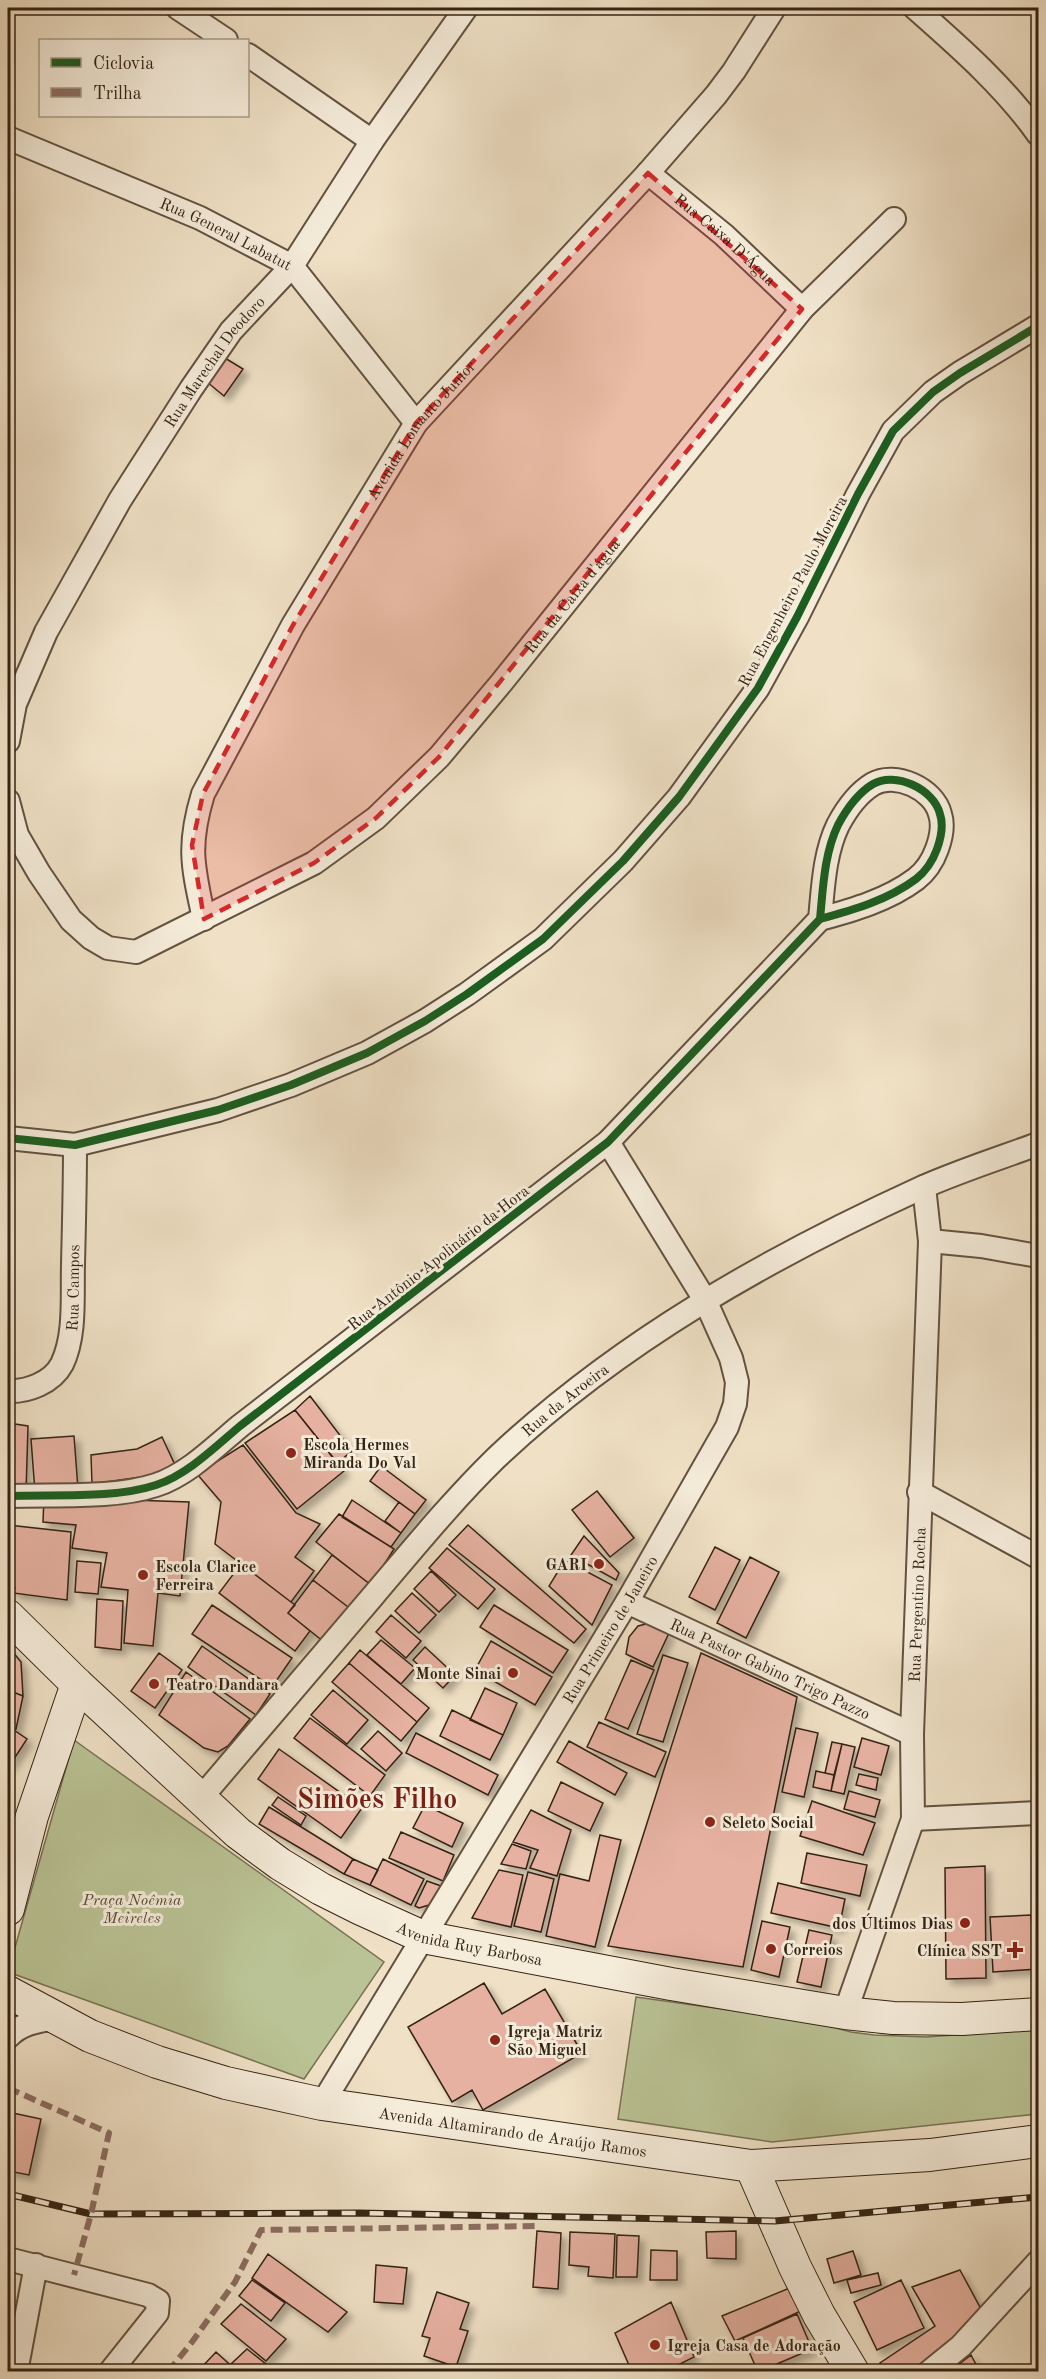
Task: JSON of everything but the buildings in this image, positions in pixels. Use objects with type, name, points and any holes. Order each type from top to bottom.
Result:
[{"type":"main road","name":"Avenida Ruy Barbosa","points":[[8,1616],[77,1684],[238,1833],[280,1864],[321,1889],[361,1910],[423,1937],[671,1984],[845,2013],[893,2018],[962,2019],[1038,2014]]},
{"type":"main road","points":[[8,1909],[20,1813],[77,1684]]},
{"type":"main road","name":"Avenida Altamirando de Araújo Ramos","points":[[8,1992],[90,2036],[157,2062],[226,2083],[322,2104],[751,2166],[930,2155],[1038,2141]]},
{"type":"main road","points":[[751,2166],[777,2229],[819,2315],[853,2372]]},
{"type":"street","points":[[177,8],[224,39]]},
{"type":"street","name":"Rua Marechal Deodoro","points":[[8,741],[15,704],[46,632],[120,500],[190,389],[231,332],[292,266],[372,141],[466,8]]},
{"type":"street","points":[[915,8],[982,70],[1026,116],[1038,134]]},
{"type":"street","name":"Avenida Lomanto Junior","points":[[204,919],[193,868],[192,845],[195,820],[203,794],[293,625],[416,423],[648,173],[734,71],[770,9]]},
{"type":"street","points":[[249,57],[372,141]]},
{"type":"street","name":"Rua General Labatut","points":[[8,138],[200,218],[292,266],[416,423]]},
{"type":"street","name":"Rua Caixa D'Água","points":[[648,173],[724,235],[802,309]]},
{"type":"street","name":"Rua da Caixa d'água","points":[[204,919],[315,863],[376,818],[438,758],[502,682],[802,309],[894,219]]},
{"type":"street","name":"Rua Engenheiro Paulo Moreira","points":[[8,1138],[75,1145],[219,1110],[291,1085],[367,1053],[425,1021],[543,939],[623,861],[679,797],[758,688],[893,431],[933,392],[1038,326]]},
{"type":"street","points":[[894,780],[912,784],[931,796],[940,813],[942,836],[934,859],[917,878],[856,909],[820,919],[825,870],[837,826],[856,798],[875,783],[894,780]]},
{"type":"street","points":[[8,801],[17,835],[39,873],[71,920],[91,938],[108,948],[136,952],[204,919]]},
{"type":"street","name":"Rua Antônio Apolinário da Hora","points":[[8,1496],[118,1492],[157,1485],[196,1463],[240,1426],[608,1142],[820,919]]},
{"type":"street","name":"Rua Primeiro de Janeiro","points":[[322,2104],[627,1602],[727,1426],[735,1404],[737,1382],[731,1358],[705,1300],[608,1142]]},
{"type":"street","name":"Rua da Aroeira","points":[[200,1799],[444,1512],[496,1459],[563,1400],[637,1344],[705,1300],[814,1241],[924,1187],[1038,1144]]},
{"type":"street","name":"Rua Campos","points":[[8,1391],[21,1392],[42,1384],[61,1366],[67,1347],[72,1317],[75,1145]]},
{"type":"street","name":"Rua Pergentino Rocha","points":[[845,2013],[914,1819],[912,1734],[930,1241],[924,1187]]},
{"type":"street","points":[[930,1241],[981,1246],[1038,1256]]},
{"type":"street","points":[[920,1492],[1038,1557]]},
{"type":"street","name":"Rua Pastor Gabino Trigo Pazzo","points":[[627,1602],[912,1734]]},
{"type":"street","points":[[914,1819],[1038,1813]]},
{"type":"street","points":[[8,2037],[16,2028],[35,2021],[56,2018]]},
{"type":"street","points":[[8,2259],[148,2295],[158,2301],[157,2313],[110,2372]]},
{"type":"street","points":[[929,2372],[961,2346],[1038,2262]]},
{"type":"street","points":[[16,2372],[36,2265]]},
{"type":"highlighted area","points":[[648,173],[802,309],[439,757],[376,818],[314,863],[204,919],[192,845],[203,794],[293,625],[416,423]]},
{"type":"green space","name":"Praça Noêmia Meireles","points":[[74,1740],[384,1962],[304,2079],[8,1972]]},
{"type":"green space","points":[[636,1997],[814,2022],[851,2032],[874,2035],[926,2037],[1038,2029],[1038,2114],[772,2142],[618,2119]]},
{"type":"railway","points":[[8,2194],[91,2214],[359,2213],[775,2221],[1038,2197]]},
{"type":"marked path","points":[[8,2088],[109,2133],[91,2214],[74,2275]]},
{"type":"marked path","points":[[168,2372],[235,2282],[261,2230],[537,2226]]},
{"type":"cycle path","points":[[8,1138],[75,1145],[218,1110],[291,1085],[367,1053],[425,1021],[543,939],[623,861],[679,797],[758,688],[893,431],[933,392],[1038,326]]},
{"type":"cycle path","points":[[8,1496],[103,1494],[139,1489],[156,1485],[179,1475],[200,1460],[240,1426],[608,1142],[820,919],[882,899],[919,876],[933,857],[942,832],[942,823],[936,805],[922,790],[902,781],[882,781],[873,784],[857,797],[833,836],[825,872],[820,919]]},
{"type":"place","name":"Escola Hermes Miranda Do Val","points":[[291,1453]]},
{"type":"place","name":"GARI","points":[[599,1564]]},
{"type":"place","name":"Escola Clarice Ferreira","points":[[143,1575]]},
{"type":"place","name":"Monte Sinai","points":[[513,1673]]},
{"type":"place","name":"Teatro Dandara","points":[[154,1684]]},
{"type":"place","name":"Seleto Social","points":[[710,1822]]},
{"type":"place","name":"dos Últimos Dias","points":[[965,1923]]},
{"type":"place","name":"Correios","points":[[771,1949]]},
{"type":"place","name":"Clínica SST","points":[[1015,1950]]},
{"type":"place","name":"Igreja Matriz São Miguel","points":[[495,2040]]},
{"type":"place","name":"Igreja Casa de Adoração","points":[[655,2345]]},
{"type":"district","name":"Simões Filho","points":[[377,1798]]}]
